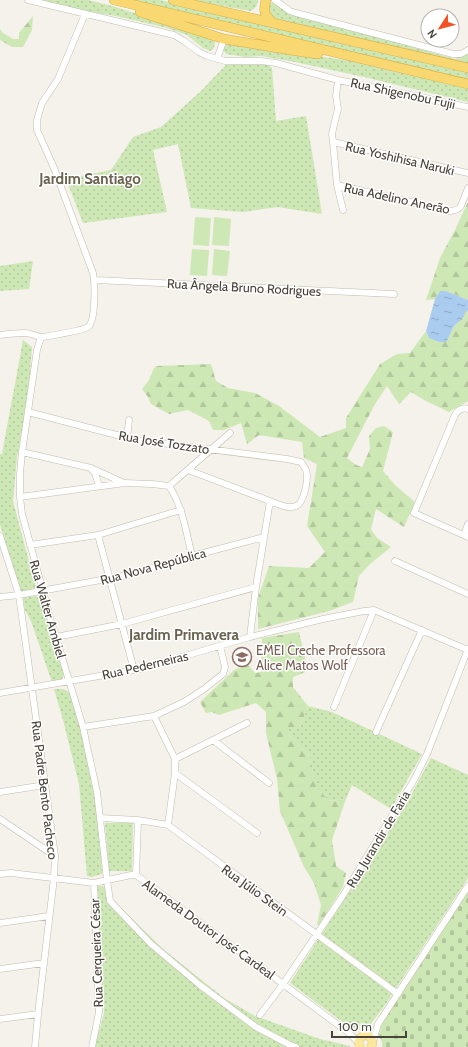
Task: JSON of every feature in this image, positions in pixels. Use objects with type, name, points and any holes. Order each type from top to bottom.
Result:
[{"type":"highway","points":[[109,0],[128,8],[224,39],[363,60]]},
{"type":"highway","points":[[114,0],[468,84]]},
{"type":"highway","points":[[173,0],[468,68]]},
{"type":"highway","points":[[247,18],[258,10],[262,0]]},
{"type":"highway","points":[[266,0],[264,10],[266,16],[272,22]]},
{"type":"street","name":"Rua Shigenobu Fujii","points":[[28,0],[174,35],[199,52],[228,62],[276,63],[338,80],[468,107]]},
{"type":"street","points":[[275,0],[296,13],[453,54],[460,54],[468,50]]},
{"type":"street","points":[[0,335],[26,333],[41,337],[88,327],[92,320],[95,280],[57,174],[37,130],[37,120],[42,103],[58,79],[85,14]]},
{"type":"street","points":[[217,59],[224,39]]},
{"type":"street","points":[[338,80],[336,96],[338,109],[332,134],[337,185],[343,210]]},
{"type":"street","name":"Rua Yoshihisa Naruki","points":[[333,142],[468,173]]},
{"type":"street","name":"Rua Adelino Anerão","points":[[337,185],[450,211],[456,210],[461,206],[468,188]]},
{"type":"street","name":"Rua Ângela Bruno Rodrigues","points":[[95,280],[394,294]]},
{"type":"street","name":"Rua Walter Ambiel","points":[[41,337],[37,350],[22,452],[20,474],[22,514],[42,591],[83,727],[97,792],[106,880],[110,901],[151,944],[201,986],[256,1027],[296,1047]]},
{"type":"street","points":[[468,409],[459,410],[455,416],[414,513],[466,536],[468,524]]},
{"type":"street","name":"Rua José Tozzato","points":[[28,412],[128,438],[301,462],[306,469],[307,481],[302,501],[297,506],[292,507],[283,506],[270,501]]},
{"type":"street","points":[[128,438],[129,420]]},
{"type":"street","points":[[20,496],[125,483],[169,486],[230,433]]},
{"type":"street","points":[[22,452],[91,468],[125,483]]},
{"type":"street","points":[[91,468],[95,473],[99,486]]},
{"type":"street","points":[[188,470],[270,501],[256,586],[250,637]]},
{"type":"street","points":[[169,486],[174,493],[181,510],[192,556]]},
{"type":"street","points":[[30,545],[98,535],[181,510]]},
{"type":"street","points":[[98,535],[134,670]]},
{"type":"street","name":"Rua Padre Bento Pacheco","points":[[0,536],[18,595],[55,856],[54,878],[35,1047]]},
{"type":"street","name":"Rua Nova República","points":[[0,597],[42,591],[128,575],[264,537]]},
{"type":"street","points":[[395,561],[468,594]]},
{"type":"street","points":[[56,637],[122,624],[256,586]]},
{"type":"street","points":[[334,707],[374,610],[468,650]]},
{"type":"street","name":"Rua Pederneiras","points":[[0,693],[134,670],[250,637],[323,619],[374,610]]},
{"type":"street","points":[[376,732],[422,630]]},
{"type":"street","points":[[83,727],[154,716],[184,702],[223,674],[225,667],[220,646]]},
{"type":"street","name":"Rua Jurandir de Faria","points":[[260,1015],[284,984],[342,897],[414,780],[427,754],[468,650]]},
{"type":"street","points":[[154,716],[175,759],[175,773],[168,825]]},
{"type":"street","points":[[175,759],[247,723]]},
{"type":"street","points":[[213,740],[269,783]]},
{"type":"street","points":[[175,773],[257,833]]},
{"type":"street","points":[[0,792],[45,785]]},
{"type":"street","name":"Rua Júlio Stein","points":[[100,818],[138,820],[168,825],[398,994]]},
{"type":"street","points":[[0,819],[55,856]]},
{"type":"street","points":[[136,875],[138,820]]},
{"type":"street","name":"Alameda Doutor José Cardeal","points":[[0,874],[11,873],[94,883],[136,875],[349,1033],[356,1034],[365,1043]]},
{"type":"street","name":"Rua Cerqueira César","points":[[92,1047],[100,1012],[94,883]]},
{"type":"street","points":[[365,1043],[468,886]]},
{"type":"street","points":[[0,923],[49,916]]},
{"type":"street","points":[[0,969],[44,963]]},
{"type":"street","points":[[0,1019],[38,1014]]},
{"type":"green space","points":[[38,0],[88,0],[112,6],[205,35],[215,42],[214,48],[211,51],[203,48],[187,35],[167,28],[116,16],[69,8]]},
{"type":"green space","points":[[126,0],[160,0],[468,72],[468,81]]},
{"type":"green space","points":[[190,0],[258,0],[256,7],[250,11]]},
{"type":"green space","points":[[273,2],[285,10],[468,64],[277,20],[270,17],[267,4]]},
{"type":"green space","points":[[33,16],[32,30],[23,47],[12,47],[0,40],[0,29],[3,33],[13,39],[19,39],[19,33]]},
{"type":"green space","points":[[228,44],[242,44],[368,63],[468,89],[468,102],[295,62],[261,56],[245,57],[226,54],[224,47]]},
{"type":"green space","points":[[468,49],[468,64],[455,59]]},
{"type":"green space","points":[[226,65],[268,65],[272,68],[276,121],[306,116],[322,214],[278,207],[242,212],[191,208],[178,144],[153,150],[167,212],[83,223],[66,179],[111,170],[133,137],[161,127],[200,92]]},
{"type":"green space","points":[[468,202],[468,300],[446,291],[440,291],[435,299],[426,300],[440,258]]},
{"type":"green space","points":[[195,217],[211,218],[209,246],[193,245]]},
{"type":"green space","points":[[214,217],[231,219],[229,246],[212,245]]},
{"type":"green space","points":[[192,249],[209,250],[207,276],[190,275]]},
{"type":"green space","points":[[214,249],[230,251],[227,276],[212,275]]},
{"type":"green space","points":[[33,261],[29,289],[0,291],[0,266]]},
{"type":"green space","points":[[468,310],[468,401],[449,412],[411,392],[399,404],[387,386],[375,404],[347,458],[356,465],[362,467],[370,449],[369,436],[376,428],[384,426],[393,432],[383,471],[396,486],[415,502],[404,527],[376,509],[371,529],[377,538],[391,547],[370,564],[359,576],[353,602],[329,611],[258,629],[258,598],[269,566],[309,568],[325,552],[307,526],[317,464],[304,458],[302,442],[259,435],[247,444],[241,423],[224,430],[213,430],[209,421],[188,410],[169,414],[151,404],[142,389],[149,380],[154,368],[157,366],[211,364],[216,381],[228,388],[255,393],[279,406],[320,437],[346,428],[346,418],[380,364],[397,354],[410,353],[426,331],[429,338],[449,338],[455,325],[462,319],[465,312]]},
{"type":"green space","points":[[23,340],[32,347],[28,400],[17,457],[13,501],[36,588],[21,592],[0,525],[0,454],[2,454]]},
{"type":"green space","points":[[36,596],[42,600],[64,675],[62,679],[52,682],[31,621],[25,610],[23,598]]},
{"type":"green space","points":[[299,632],[308,671],[293,677],[293,687],[308,706],[300,727],[288,727],[288,734],[310,757],[316,787],[329,801],[346,799],[332,840],[336,866],[346,873],[343,887],[319,925],[317,925],[321,905],[314,883],[304,867],[280,811],[277,779],[266,733],[266,712],[256,703],[219,715],[212,712],[206,713],[200,702],[234,670],[248,665],[255,673],[261,672],[262,638]]},
{"type":"green space","points":[[54,689],[63,689],[69,692],[74,703],[94,787],[100,834],[102,874],[91,877],[87,876],[79,784]]},
{"type":"green space","points":[[308,706],[332,712],[422,754],[391,809],[352,785],[346,799],[328,801],[316,787],[310,757],[288,734],[288,727],[300,727]]},
{"type":"green space","points":[[431,758],[468,775],[468,878],[385,1005],[367,1029],[352,1029],[290,983],[406,804]]},
{"type":"green space","points":[[105,823],[133,823],[132,871],[109,871]]},
{"type":"green space","points":[[96,886],[109,887],[111,898],[163,949],[224,998],[255,1016],[320,1039],[350,1047],[95,1047],[104,1013]]},
{"type":"green space","points":[[468,886],[468,1047],[382,1047],[382,1042],[379,1036],[382,1023]]},
{"type":"water","points":[[440,291],[446,291],[468,300],[468,310],[462,319],[456,324],[446,342],[439,342],[429,338],[426,331],[435,299]]},
{"type":"place","name":"EMEI Creche Professora Alice Matos Wolf","points":[[242,657]]},
{"type":"district","name":"Jardim Santiago","points":[[90,179]]},
{"type":"district","name":"Jardim Primavera","points":[[184,635]]}]
